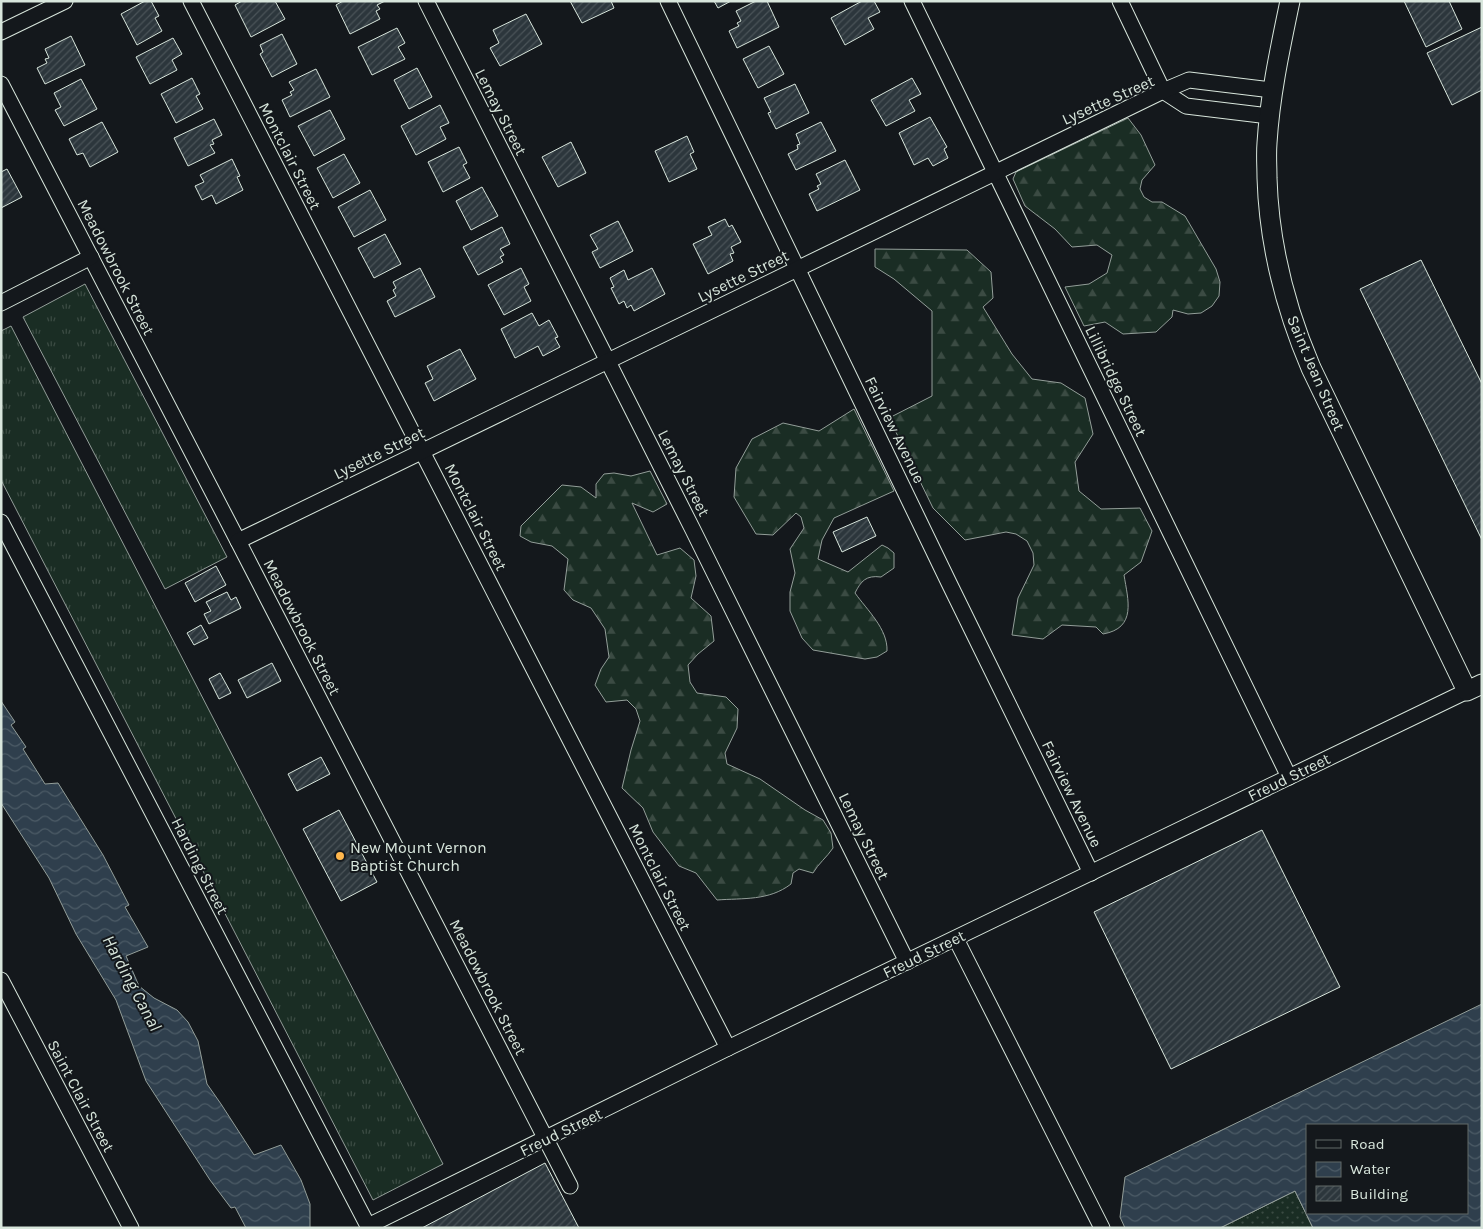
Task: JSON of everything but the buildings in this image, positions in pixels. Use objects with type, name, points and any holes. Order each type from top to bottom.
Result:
[{"type":"street","points":[[1,32],[65,1]]},
{"type":"street","name":"Montclair Street","points":[[191,1],[728,1048]]},
{"type":"street","name":"Lemay Street","points":[[426,1],[907,962]]},
{"type":"street","name":"Fairview Avenue","points":[[668,1],[1091,873]]},
{"type":"street","name":"Lillibridge Street","points":[[912,1],[1289,777]]},
{"type":"street","points":[[1120,1],[1163,91],[1188,80],[1272,90]]},
{"type":"street","name":"Saint Jean Street","points":[[1290,1],[1272,90],[1266,146],[1268,207],[1279,276],[1299,340],[1336,422],[1474,687]]},
{"type":"street","name":"Meadowbrook Street","points":[[1,84],[570,1186]]},
{"type":"street","name":"Lysette Street","points":[[238,541],[1163,91],[1186,106],[1269,116]]},
{"type":"street","points":[[1,304],[91,257]]},
{"type":"street","name":"Harding Street","points":[[1,522],[368,1226]]},
{"type":"street","name":"Freud Street","points":[[368,1226],[728,1048],[1474,687]]},
{"type":"street","points":[[956,939],[1102,1228]]},
{"type":"street","name":"Saint Clair Street","points":[[1,980],[131,1228]]},
{"type":"green space","points":[[1128,118],[1141,135],[1155,165],[1142,180],[1140,189],[1144,197],[1152,202],[1162,202],[1185,216],[1216,269],[1220,282],[1219,296],[1212,306],[1201,313],[1188,314],[1173,310],[1172,317],[1156,332],[1123,334],[1105,322],[1084,326],[1065,287],[1089,284],[1107,273],[1112,255],[1097,245],[1072,247],[1055,229],[1025,206],[1013,179],[1016,172]]},
{"type":"green space","points":[[875,249],[967,250],[991,272],[993,298],[983,307],[1012,354],[1032,379],[1061,383],[1085,398],[1093,434],[1075,462],[1079,491],[1101,509],[1140,508],[1152,531],[1141,562],[1124,575],[1128,612],[1121,626],[1114,631],[1103,634],[1096,627],[1062,625],[1043,639],[1012,635],[1018,598],[1034,565],[1033,553],[1027,541],[1016,534],[1006,532],[965,540],[933,508],[889,418],[932,396],[932,311],[894,279],[875,267]]},
{"type":"green space","points":[[85,284],[227,557],[165,589],[23,317]]},
{"type":"green space","points":[[11,326],[443,1164],[373,1200],[1,480],[1,331]]},
{"type":"green space","points":[[854,409],[894,491],[834,518],[822,540],[818,559],[848,572],[882,545],[894,553],[894,568],[881,577],[868,578],[859,585],[855,593],[876,620],[886,643],[887,651],[877,657],[865,659],[813,650],[802,638],[790,611],[790,592],[795,573],[790,549],[804,528],[801,517],[796,513],[773,535],[756,534],[734,497],[736,468],[752,439],[783,423],[819,431]]},
{"type":"green space","points":[[650,471],[667,504],[653,512],[632,503],[657,555],[680,548],[694,560],[696,576],[691,598],[711,616],[714,641],[688,665],[690,682],[697,693],[726,697],[738,709],[737,728],[725,753],[727,764],[760,779],[823,820],[831,833],[833,848],[813,873],[799,869],[793,873],[791,884],[765,896],[717,900],[696,873],[679,866],[653,832],[643,808],[622,788],[640,721],[636,709],[627,700],[606,702],[595,685],[601,669],[609,657],[605,629],[591,608],[573,600],[564,590],[568,559],[552,546],[531,542],[520,536],[521,526],[562,485],[581,487],[596,498],[596,484],[604,474],[614,473],[631,476]]},
{"type":"green space","points":[[1295,1191],[1313,1228],[1220,1228]]},
{"type":"water","name":"Harding Canal","points":[[1,701],[15,722],[11,725],[26,747],[23,749],[45,784],[58,783],[103,855],[129,905],[125,907],[148,947],[126,956],[139,986],[154,998],[177,1010],[188,1022],[198,1041],[207,1084],[254,1155],[281,1145],[301,1180],[310,1204],[310,1228],[246,1228],[235,1207],[231,1208],[210,1180],[146,1081],[116,1000],[76,934],[49,878],[1,803]]},
{"type":"water","points":[[1482,1004],[1482,1228],[1313,1228],[1306,1214],[1468,1214],[1468,1124],[1306,1124],[1306,1214],[1295,1191],[1220,1228],[1125,1228],[1120,1217],[1125,1177]]},
{"type":"place","name":"New Mount Vernon Baptist Church","points":[[340,856]]}]
